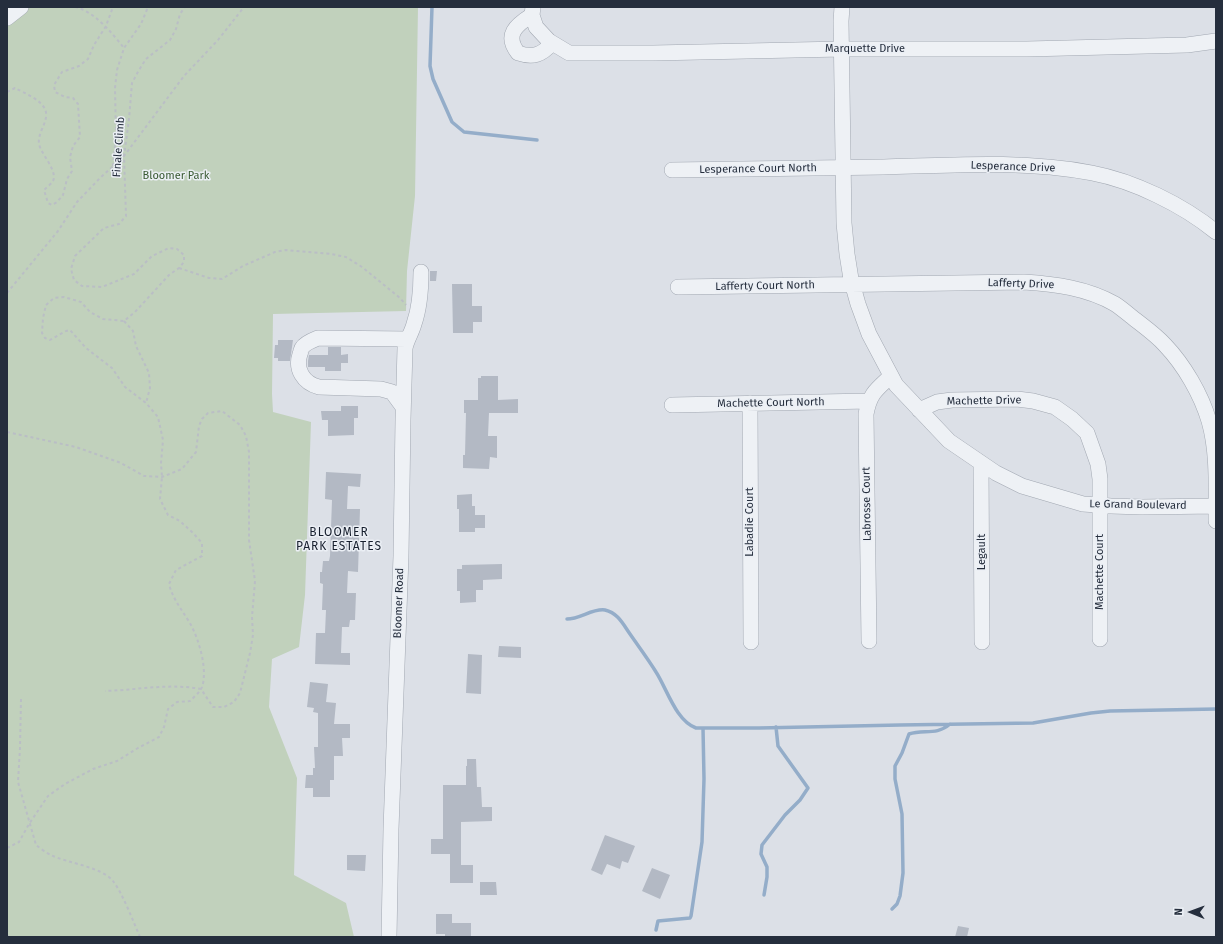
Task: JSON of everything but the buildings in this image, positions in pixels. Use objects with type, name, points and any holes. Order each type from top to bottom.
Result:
[{"type":"street","points":[[7,18],[20,7]]},
{"type":"street","name":"Le Grand Boulevard","points":[[842,7],[844,223],[847,254],[852,285],[869,334],[896,385],[949,441],[996,473],[1022,486],[1083,504],[1142,507],[1216,506]]},
{"type":"street","points":[[533,11],[517,26],[511,35],[514,48],[518,53],[533,56],[544,51],[552,43]]},
{"type":"street","name":"Marquette Drive","points":[[533,11],[536,27],[552,43],[569,53],[1187,46],[1216,41]]},
{"type":"street","name":"Lesperance Drive","points":[[844,167],[1026,165],[1092,173],[1120,181],[1150,193],[1202,221],[1216,232]]},
{"type":"street","name":"Lesperance Court North","points":[[672,170],[844,167]]},
{"type":"street","name":"Bloomer Road","points":[[389,937],[405,348],[418,311],[421,294],[421,272]]},
{"type":"street","name":"Lafferty Drive","points":[[852,285],[1024,282],[1056,284],[1085,292],[1115,304],[1165,345],[1184,368],[1197,393],[1208,419],[1213,438],[1216,521]]},
{"type":"street","name":"Lafferty Court North","points":[[678,287],[852,285]]},
{"type":"street","points":[[403,406],[392,392],[381,389],[319,387],[312,385],[300,374],[299,359],[302,348],[318,338],[407,339]]},
{"type":"street","name":"Labrosse Court","points":[[869,641],[866,414],[869,401],[876,390],[891,376]]},
{"type":"street","name":"Machette Drive","points":[[919,410],[937,402],[959,400],[1017,399],[1033,401],[1055,407],[1072,419],[1087,433],[1098,464],[1100,479],[1099,505]]},
{"type":"street","name":"Machette Court North","points":[[672,404],[869,401]]},
{"type":"street","name":"Labadie Court","points":[[750,403],[751,642]]},
{"type":"street","name":"Legault","points":[[981,463],[982,642]]},
{"type":"street","name":"Machette Court","points":[[1099,505],[1100,639]]},
{"type":"path","points":[[75,7],[82,9],[106,26],[124,48]]},
{"type":"path","points":[[7,92],[15,88],[39,101],[46,109],[46,120],[40,135],[39,144],[54,177],[52,182],[44,190],[48,203],[52,205],[58,202],[63,195],[67,179],[72,171],[70,157],[73,146],[80,137],[78,104],[73,98],[66,97],[55,92],[54,85],[62,72],[79,66],[88,59],[94,45],[106,26],[113,7]]},
{"type":"path","points":[[113,167],[116,135],[115,88],[117,70],[124,48],[142,24],[148,7]]},
{"type":"path","name":"Finale Climb","points":[[179,268],[184,262],[184,255],[177,249],[169,248],[152,256],[134,274],[107,285],[82,286],[74,280],[71,269],[75,256],[104,228],[119,224],[126,216],[124,156],[132,83],[146,59],[170,40],[176,29],[180,14],[185,7]]},
{"type":"path","points":[[7,293],[58,231],[78,202],[100,178],[124,156],[184,76],[218,40],[244,7]]},
{"type":"path","points":[[7,848],[19,842],[48,796],[65,784],[93,769],[117,761],[159,737],[164,727],[168,709],[177,702],[190,701],[201,688],[204,676],[201,652],[192,626],[172,595],[169,584],[176,570],[202,556],[202,544],[180,521],[168,515],[160,498],[163,440],[158,416],[146,403],[125,387],[112,368],[86,348],[70,330],[50,340],[45,338],[42,333],[46,305],[54,298],[64,297],[81,302],[90,312],[103,319],[124,320],[135,312],[169,274],[179,268],[209,278],[222,279],[243,266],[275,252],[286,250],[331,254],[346,257],[362,267],[400,298],[407,306]]},
{"type":"path","points":[[124,320],[133,331],[136,346],[149,373],[150,388],[146,403]]},
{"type":"path","points":[[7,432],[76,447],[121,463],[144,476],[162,477],[182,469],[196,452],[199,426],[202,419],[208,413],[222,411],[240,425],[246,436],[249,452],[249,540],[255,581],[252,617],[253,635],[240,693],[234,702],[224,707],[213,707],[201,688]]},
{"type":"path","points":[[105,691],[172,686],[201,688]]},
{"type":"path","points":[[21,699],[18,782],[36,845],[51,855],[84,865],[112,880],[140,937]]},
{"type":"path","points":[[7,929],[8,937]]},
{"type":"green space","name":"Bloomer Park","points":[[7,7],[418,7],[415,196],[407,271],[406,311],[273,314],[273,412],[311,422],[305,595],[299,647],[272,659],[269,707],[297,778],[294,875],[346,903],[354,937],[7,937]]},
{"type":"waterway","points":[[432,7],[430,66],[433,79],[452,122],[464,132],[537,140]]},
{"type":"waterway","points":[[567,619],[572,619],[600,610],[610,611],[617,616],[653,667],[677,712],[683,719],[696,728],[1033,723],[1110,711],[1216,709]]},
{"type":"waterway","points":[[892,909],[897,904],[900,896],[903,873],[902,814],[895,779],[895,766],[902,753],[909,734],[940,730],[950,724]]},
{"type":"waterway","points":[[764,895],[767,867],[761,854],[762,845],[785,815],[800,800],[808,788],[778,746],[776,727]]},
{"type":"waterway","points":[[656,930],[658,921],[690,918],[691,916],[702,842],[704,779],[703,728]]},
{"type":"district","name":"BLOOMER PARK ESTATES","points":[[339,540]]}]
